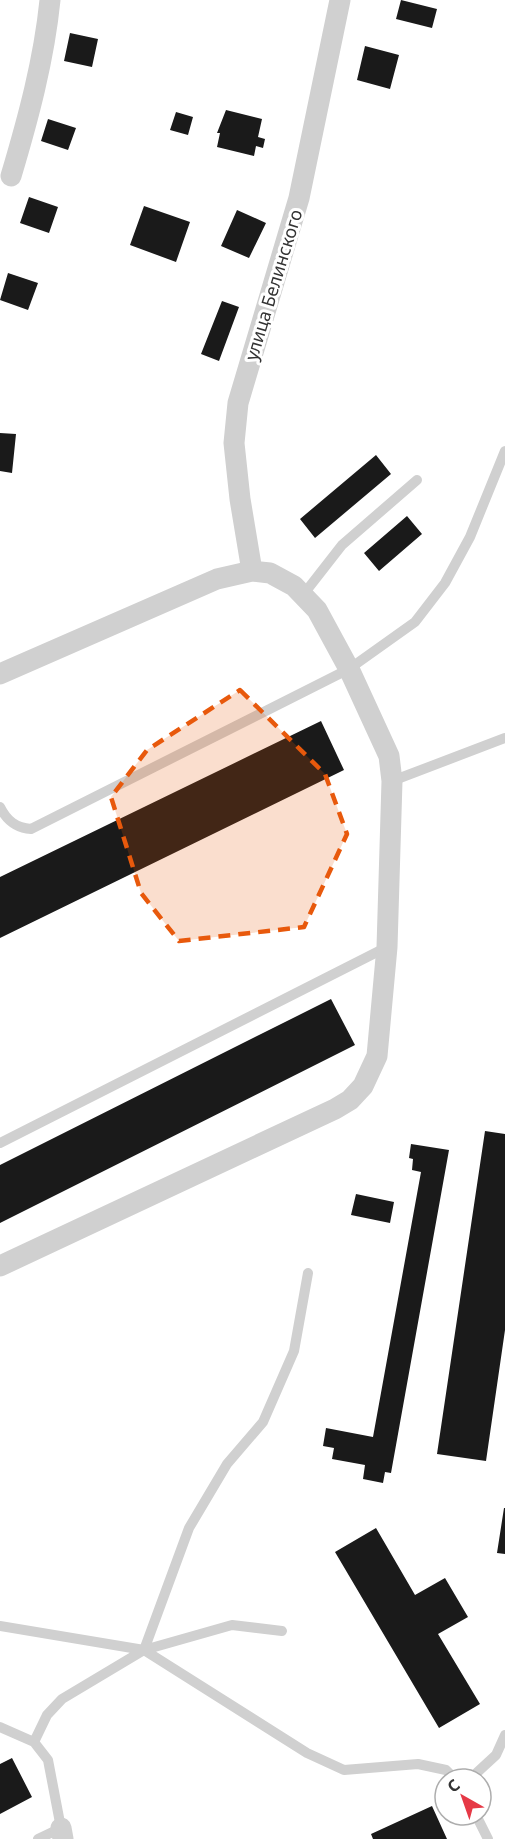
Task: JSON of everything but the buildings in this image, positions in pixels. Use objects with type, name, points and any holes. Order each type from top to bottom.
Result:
[{"type":"street","points":[[11,176],[40,65],[50,0]]},
{"type":"street","name":"улица Белинского","points":[[252,571],[240,499],[234,443],[238,403],[299,198],[340,0]]},
{"type":"street","points":[[0,674],[217,579],[252,571],[270,573],[294,586],[317,610],[349,669],[389,756],[393,781],[387,947],[377,1056],[363,1086],[350,1100],[0,1266]]},
{"type":"lane","points":[[0,807],[12,823],[20,828],[31,828],[349,669],[415,622],[445,583],[470,537],[505,451]]},
{"type":"lane","points":[[303,595],[342,545],[417,480]]},
{"type":"lane","points":[[393,781],[505,738]]},
{"type":"lane","points":[[0,1143],[387,947]]},
{"type":"lane","points":[[144,1650],[189,1528],[227,1464],[263,1422],[290,1361],[294,1351],[308,1273]]},
{"type":"lane","points":[[34,1742],[47,1715],[62,1699],[144,1650],[232,1625],[282,1631]]},
{"type":"lane","points":[[0,1626],[144,1650],[307,1754],[344,1770],[418,1764],[433,1767]]},
{"type":"lane","points":[[0,1727],[34,1742],[48,1760],[62,1833],[38,1839]]},
{"type":"lane","points":[[483,1767],[496,1755],[505,1735]]},
{"type":"highlighted area","points":[[240,690],[325,774],[347,834],[304,927],[179,941],[141,893],[111,797],[147,750]]}]
